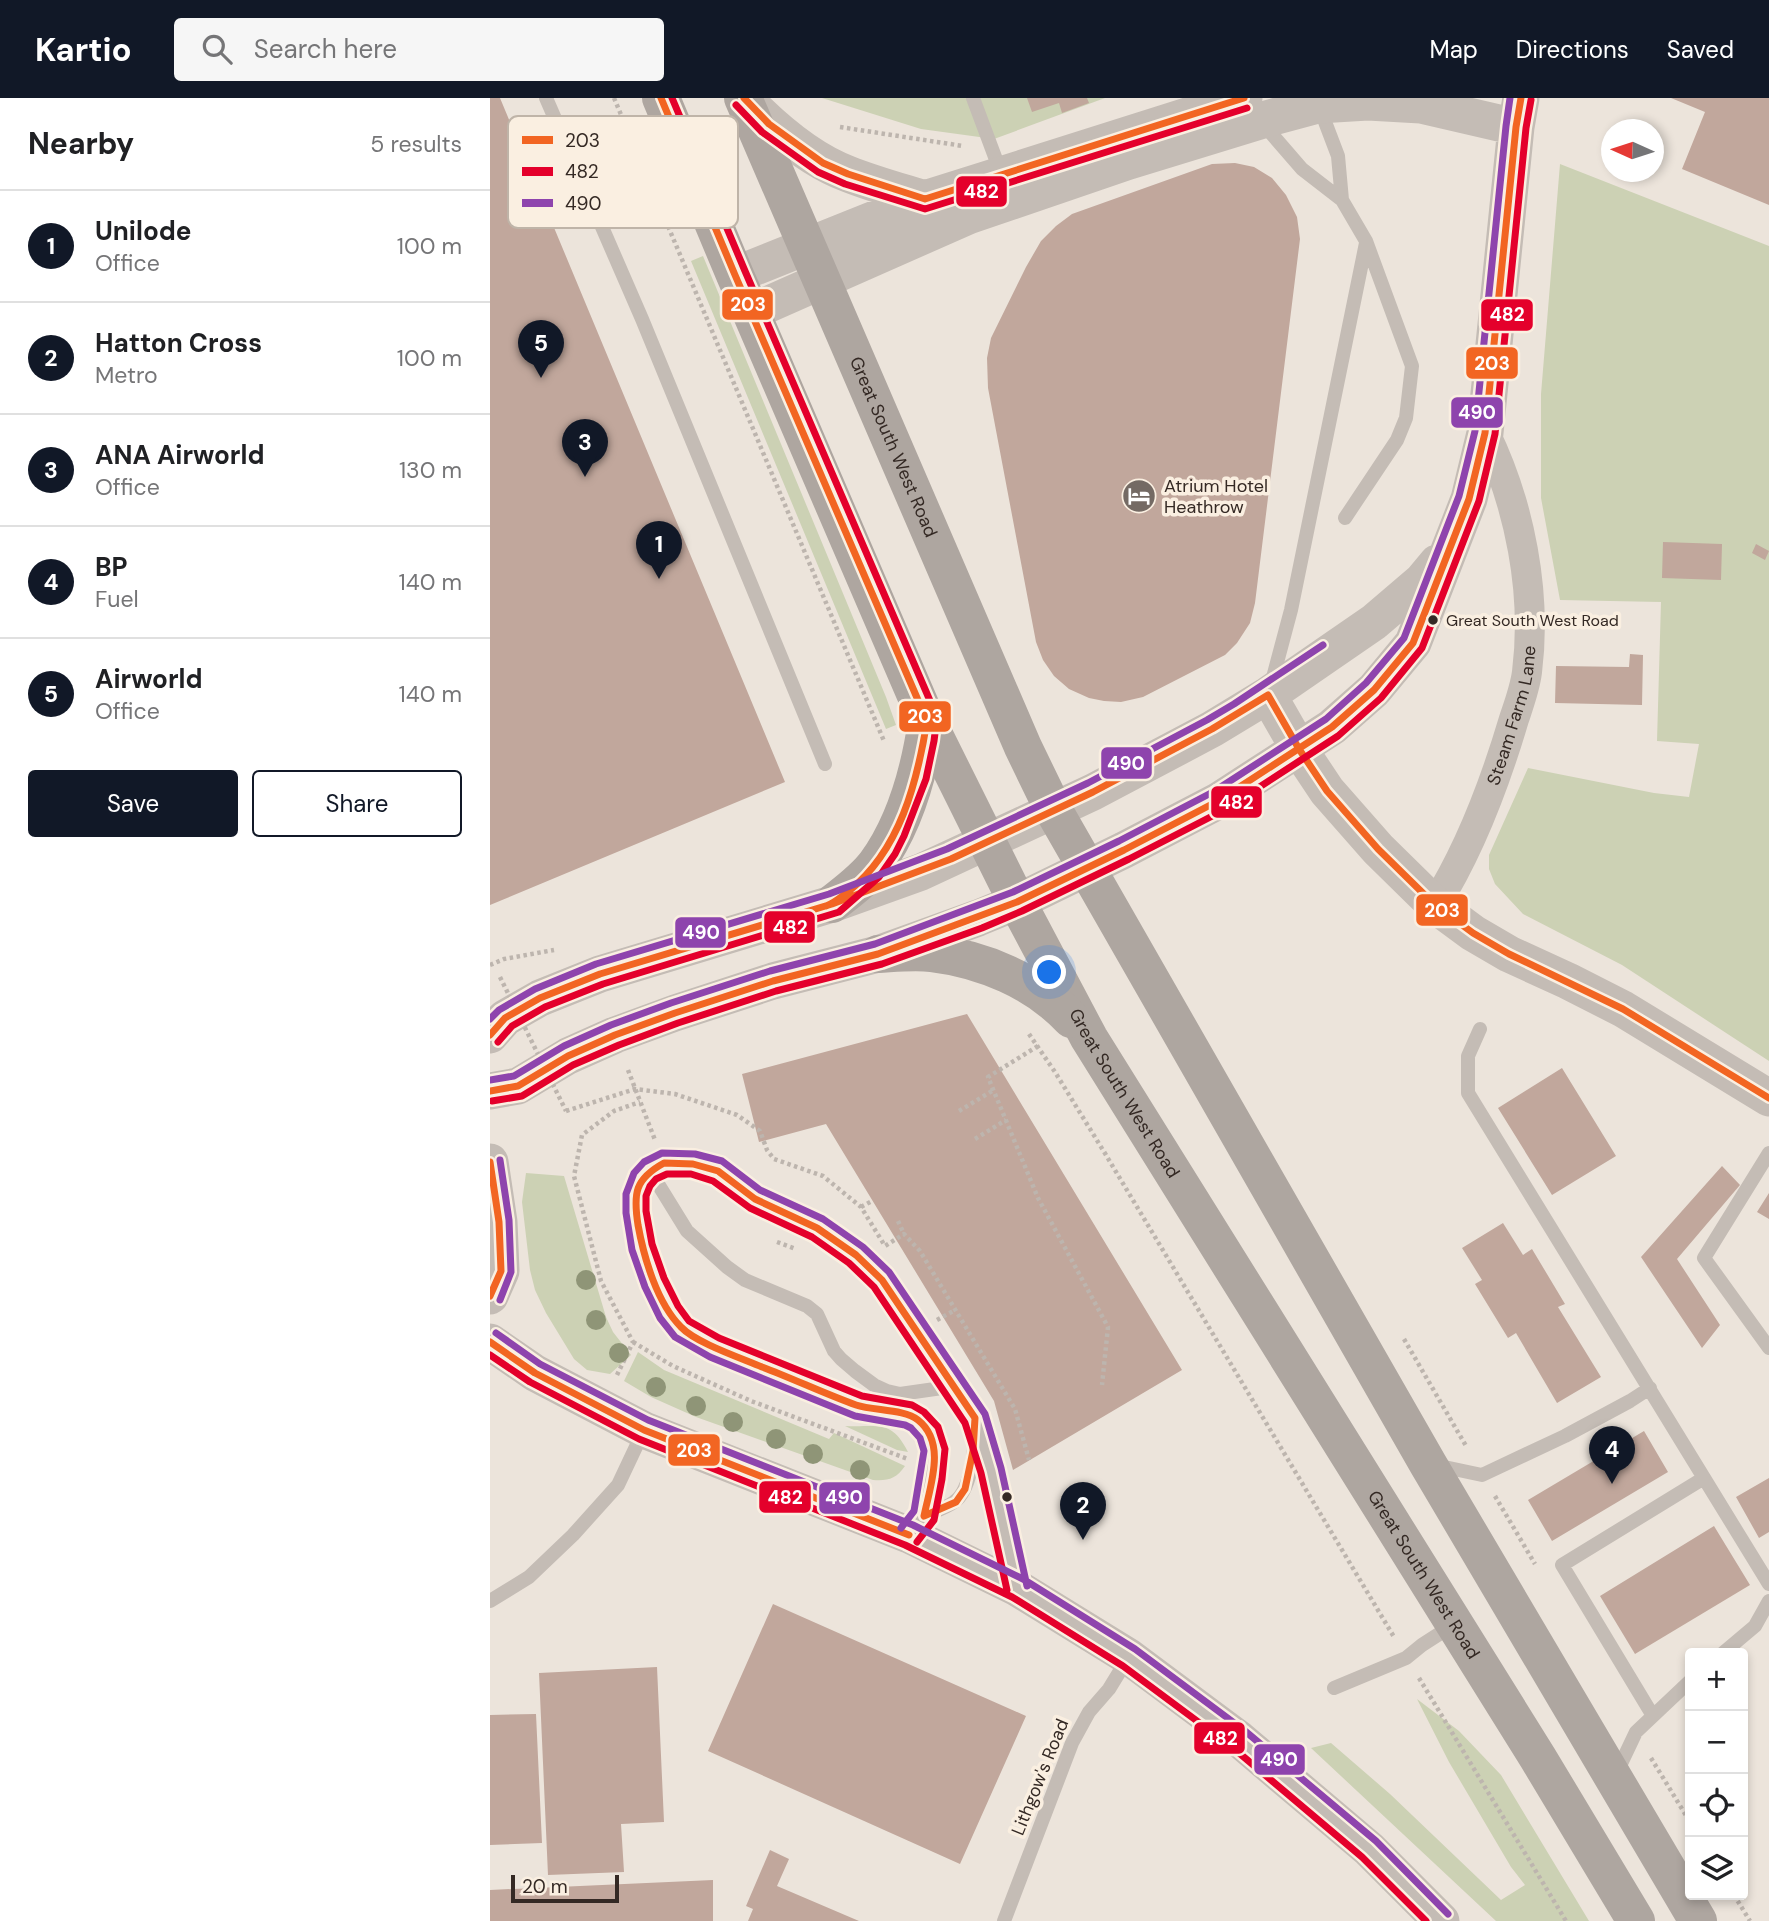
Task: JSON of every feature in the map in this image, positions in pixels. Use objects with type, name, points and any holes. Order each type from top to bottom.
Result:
[{"type":"highway","name":"Great South West Road","points":[[661,98],[668,116]]},
{"type":"highway","name":"Great South West Road","points":[[744,98],[1023,747],[1054,811],[1428,1464],[1698,1921]]},
{"type":"highway","name":"Great South West Road","points":[[715,228],[927,721],[1017,902],[1089,1038],[1538,1758],[1636,1921]]},
{"type":"highway","points":[[832,904],[860,882],[876,863],[893,834],[911,789],[927,721]]},
{"type":"highway","points":[[878,954],[907,952],[951,956],[1003,973],[1043,994],[1066,1013],[1089,1038]]},
{"type":"street","points":[[744,98],[768,124],[823,163],[848,174],[925,198]]},
{"type":"street","points":[[490,1091],[517,1086],[568,1056],[675,1013],[773,981],[878,954],[1017,902],[1218,801],[1332,727],[1374,690],[1413,643],[1469,499],[1485,433],[1518,112],[1368,102],[1317,101],[1256,105],[1007,188],[925,198],[735,275]]},
{"type":"street","points":[[751,312],[968,216],[1007,188]]},
{"type":"street","name":"Steam Farm Lane","points":[[1435,905],[1449,883],[1477,824],[1506,747],[1527,674],[1530,609],[1520,534],[1511,495],[1485,433]]},
{"type":"street","points":[[490,1035],[505,1018],[540,998],[600,974],[832,904],[951,859],[1093,792],[1212,729],[1268,695],[1374,622],[1422,581],[1447,551]]},
{"type":"street","points":[[1268,695],[1327,791],[1378,849],[1435,905],[1473,933],[1509,954],[1623,1009],[1769,1098]]},
{"type":"street","points":[[490,1162],[499,1222],[501,1271],[490,1296]]},
{"type":"street","points":[[490,1342],[535,1373],[644,1430],[916,1526],[1129,1657],[1239,1739],[1369,1849],[1441,1921]]},
{"type":"lane","points":[[547,98],[555,116]]},
{"type":"lane","points":[[974,98],[1007,188]]},
{"type":"lane","points":[[1317,101],[1338,156],[1342,200]]},
{"type":"lane","points":[[1256,105],[1270,132],[1302,169],[1342,200],[1366,241],[1412,366],[1406,418],[1396,440],[1345,518]]},
{"type":"lane","points":[[602,228],[642,319],[825,764]]},
{"type":"lane","points":[[1268,695],[1293,600],[1366,241]]},
{"type":"lane","points":[[1480,1029],[1468,1056],[1468,1093],[1769,1584]]},
{"type":"lane","points":[[1769,1153],[1704,1258],[1769,1348]]},
{"type":"lane","points":[[916,1526],[933,1468],[935,1450],[929,1433],[918,1420],[908,1415],[859,1406],[714,1347],[682,1329],[669,1312],[654,1282],[642,1247],[636,1212],[636,1195],[641,1180],[650,1171],[664,1163],[693,1164],[718,1171],[755,1199],[817,1228],[856,1255],[882,1280],[975,1418],[1017,1588]]},
{"type":"lane","points":[[650,1171],[687,1231],[745,1280],[807,1306],[817,1314],[834,1351],[865,1378],[887,1391],[900,1394],[942,1388],[959,1395]]},
{"type":"lane","points":[[1428,1464],[1482,1475],[1565,1436],[1650,1388]]},
{"type":"lane","points":[[916,1526],[956,1502],[965,1489],[973,1451],[975,1418]]},
{"type":"lane","points":[[490,1601],[529,1577],[582,1525],[618,1485],[644,1430]]},
{"type":"lane","points":[[1653,1716],[1562,1565],[1704,1478]]},
{"type":"lane","points":[[1729,1648],[1755,1626],[1769,1601]]},
{"type":"lane","points":[[1334,1688],[1406,1658],[1454,1624]]},
{"type":"lane","name":"Lithgow's Road","points":[[1004,1921],[1072,1742],[1089,1712],[1109,1689],[1129,1657]]},
{"type":"lane","points":[[1614,1780],[1636,1732],[1685,1686]]},
{"type":"path","points":[[614,98],[622,116]]},
{"type":"path","points":[[669,228],[885,742]]},
{"type":"path","points":[[500,977],[566,1111],[635,1089],[664,1163]]},
{"type":"path","points":[[1102,1385],[1108,1327],[1038,1198],[988,1077],[1038,1046],[1390,1629]]},
{"type":"path","points":[[959,1111],[992,1091]]},
{"type":"path","points":[[640,1102],[614,1111],[582,1135],[574,1176],[601,1281],[633,1342],[673,1366],[751,1401],[933,1468]]},
{"type":"path","points":[[975,1139],[1006,1120]]},
{"type":"path","points":[[861,1207],[872,1201]]},
{"type":"path","points":[[898,1221],[904,1234]]},
{"type":"path","points":[[602,1408],[633,1342]]},
{"type":"path","points":[[1422,1682],[1566,1921]]},
{"type":"path","points":[[1737,1900],[1750,1921]]},
{"type":"green space","points":[[822,98],[1105,98],[994,139],[921,129]]},
{"type":"green space","points":[[1560,164],[1769,246],[1769,1061],[1622,965],[1523,914],[1495,884],[1489,869],[1489,855],[1528,768],[1654,793],[1689,797],[1699,744],[1657,741],[1661,602],[1560,600],[1541,498],[1541,394]]},
{"type":"green space","points":[[703,256],[886,697],[896,725],[886,729],[691,261]]},
{"type":"green space","points":[[526,1173],[564,1176],[606,1317],[613,1332],[631,1355],[610,1374],[587,1370],[574,1359],[535,1290],[522,1202]]},
{"type":"green space","points":[[638,1352],[664,1370],[829,1439],[834,1433],[905,1466],[891,1478],[873,1480],[696,1417],[651,1397],[624,1381]]},
{"type":"green space","points":[[845,1426],[889,1429],[902,1441],[908,1452],[897,1450]]},
{"type":"green space","points":[[1417,1699],[1459,1731],[1501,1775],[1589,1921],[1496,1921],[1311,1748],[1331,1743],[1390,1794],[1501,1900],[1525,1885],[1511,1867],[1449,1762]]},
{"type":"building","points":[[490,98],[500,98],[508,117],[508,228],[554,228],[785,782],[490,905]]},
{"type":"building","points":[[1027,98],[1087,98],[1089,103],[1062,113],[1059,103],[1032,112]]},
{"type":"building","points":[[1671,98],[1769,98],[1769,205],[1682,169],[1705,112]]},
{"type":"building","name":"Atrium Hotel Heathrow","points":[[1235,163],[1254,167],[1272,178],[1286,195],[1297,217],[1300,239],[1255,603],[1250,623],[1225,655],[1143,697],[1121,702],[1089,698],[1069,689],[1054,676],[1043,660],[1036,642],[988,388],[987,358],[991,338],[1041,241],[1072,214],[1212,164]]},
{"type":"building","points":[[1663,542],[1722,544],[1721,580],[1662,578]]},
{"type":"building","points":[[1756,544],[1769,551],[1765,560],[1752,553]]},
{"type":"building","points":[[1630,654],[1643,655],[1642,705],[1555,703],[1556,666],[1629,667]]},
{"type":"building","points":[[967,1014],[1182,1370],[1013,1470],[994,1401],[826,1124],[759,1142],[742,1074]]},
{"type":"building","points":[[1562,1068],[1616,1156],[1552,1195],[1498,1108]]},
{"type":"building","points":[[1722,1166],[1740,1185],[1677,1259],[1720,1325],[1702,1348],[1641,1257]]},
{"type":"building","points":[[1769,1193],[1769,1219],[1757,1212]]},
{"type":"building","points":[[1503,1223],[1523,1255],[1532,1249],[1565,1304],[1558,1307],[1601,1377],[1557,1403],[1516,1333],[1508,1338],[1475,1284],[1482,1280],[1462,1248]]},
{"type":"building","points":[[1644,1431],[1668,1472],[1552,1541],[1528,1500]]},
{"type":"building","points":[[1769,1478],[1769,1532],[1759,1538],[1736,1497]]},
{"type":"building","points":[[1714,1526],[1750,1585],[1635,1654],[1600,1596]]},
{"type":"building","points":[[773,1604],[1026,1716],[960,1864],[708,1751]]},
{"type":"building","points":[[657,1667],[664,1822],[621,1824],[624,1872],[548,1875],[539,1673]]},
{"type":"building","points":[[536,1714],[542,1843],[490,1845],[490,1715]]},
{"type":"building","points":[[770,1850],[789,1859],[777,1886],[859,1921],[748,1921],[753,1909],[746,1906]]},
{"type":"building","points":[[713,1880],[713,1921],[490,1921],[490,1890]]},
{"type":"transit line","name":"203","points":[[661,98],[669,116]]},
{"type":"transit line","name":"482","points":[[672,98],[680,116]]},
{"type":"transit line","name":"203","points":[[744,98],[769,124],[823,163],[925,199],[1244,98]]},
{"type":"transit line","name":"490","points":[[490,1080],[514,1076],[564,1046],[671,1003],[770,971],[875,944],[1013,892],[1213,792],[1326,719],[1366,683],[1404,638],[1459,496],[1475,431],[1510,98]]},
{"type":"transit line","name":"203","points":[[490,1091],[518,1086],[568,1056],[675,1013],[773,981],[878,954],[1017,902],[1218,801],[1332,727],[1374,690],[1413,643],[1469,499],[1485,433],[1521,98]]},
{"type":"transit line","name":"482","points":[[492,1101],[522,1096],[573,1065],[678,1023],[776,991],[882,964],[1022,911],[1224,810],[1338,736],[1381,698],[1422,648],[1479,501],[1495,434],[1531,100]]},
{"type":"transit line","name":"482","points":[[736,105],[762,132],[818,172],[845,184],[925,209],[1247,108]]},
{"type":"transit line","name":"203","points":[[715,228],[927,721],[918,768],[893,836],[867,874],[841,898],[826,906]]},
{"type":"transit line","name":"482","points":[[498,1042],[512,1026],[545,1007],[603,984],[839,912],[879,877],[895,854],[926,779],[937,717],[727,228]]},
{"type":"transit line","name":"490","points":[[490,1019],[499,1010],[535,989],[596,964],[829,894],[947,849],[1088,783],[1207,720],[1323,645]]},
{"type":"transit line","name":"203","points":[[490,1035],[505,1018],[540,998],[600,974],[832,904],[951,859],[1093,792],[1212,729],[1268,695],[1327,791],[1378,849],[1435,905],[1473,933],[1509,954],[1623,1009],[1769,1098]]},
{"type":"transit line","name":"490","points":[[901,1528],[914,1511],[924,1451],[920,1438],[911,1428],[855,1416],[710,1357],[675,1337],[660,1318],[632,1250],[626,1213],[626,1194],[634,1173],[644,1162],[662,1153],[695,1154],[722,1161],[760,1190],[823,1219],[863,1247],[889,1272],[985,1414],[1001,1468],[1027,1586]]},
{"type":"transit line","name":"490","points":[[500,1160],[509,1220],[511,1272],[500,1300]]},
{"type":"transit line","name":"203","points":[[490,1162],[499,1222],[501,1271],[490,1296]]},
{"type":"transit line","name":"203","points":[[664,1163],[693,1164],[718,1171],[755,1199],[817,1228],[856,1255],[882,1280],[975,1418],[973,1451],[965,1489],[956,1502],[924,1516],[932,1479],[934,1453],[927,1429],[912,1416],[844,1401],[719,1350],[681,1327],[658,1293],[644,1251],[636,1214],[638,1188],[647,1175],[664,1163]]},
{"type":"transit line","name":"482","points":[[917,1542],[934,1520],[942,1479],[945,1449],[938,1427],[924,1412],[912,1405],[862,1396],[719,1338],[689,1321],[664,1278],[652,1244],[646,1196],[656,1179],[667,1174],[691,1174],[713,1181],[750,1208],[812,1237],[849,1263],[874,1287],[965,1423],[981,1473],[1007,1590]]},
{"type":"transit line","name":"490","points":[[496,1333],[540,1364],[648,1420],[913,1525],[1023,1579],[1135,1649],[1245,1731],[1376,1841],[1448,1914]]},
{"type":"transit line","name":"203","points":[[490,1342],[535,1373],[644,1430],[909,1535]]},
{"type":"transit line","name":"482","points":[[490,1355],[530,1382],[639,1439],[905,1545],[1012,1597],[1123,1666],[1232,1747],[1362,1857],[1426,1921]]},
{"type":"place","name":"Airworld","points":[[541,378]]},
{"type":"place","name":"ANA Airworld","points":[[585,477]]},
{"type":"place","name":"Atrium Hotel Heathrow","points":[[1139,496]]},
{"type":"place","name":"Unilode","points":[[659,579]]},
{"type":"place","name":"Great South West Road","points":[[1433,620]]},
{"type":"place","name":"BP","points":[[1612,1484]]},
{"type":"place","name":"Hatton Cross","points":[[1083,1540]]}]
